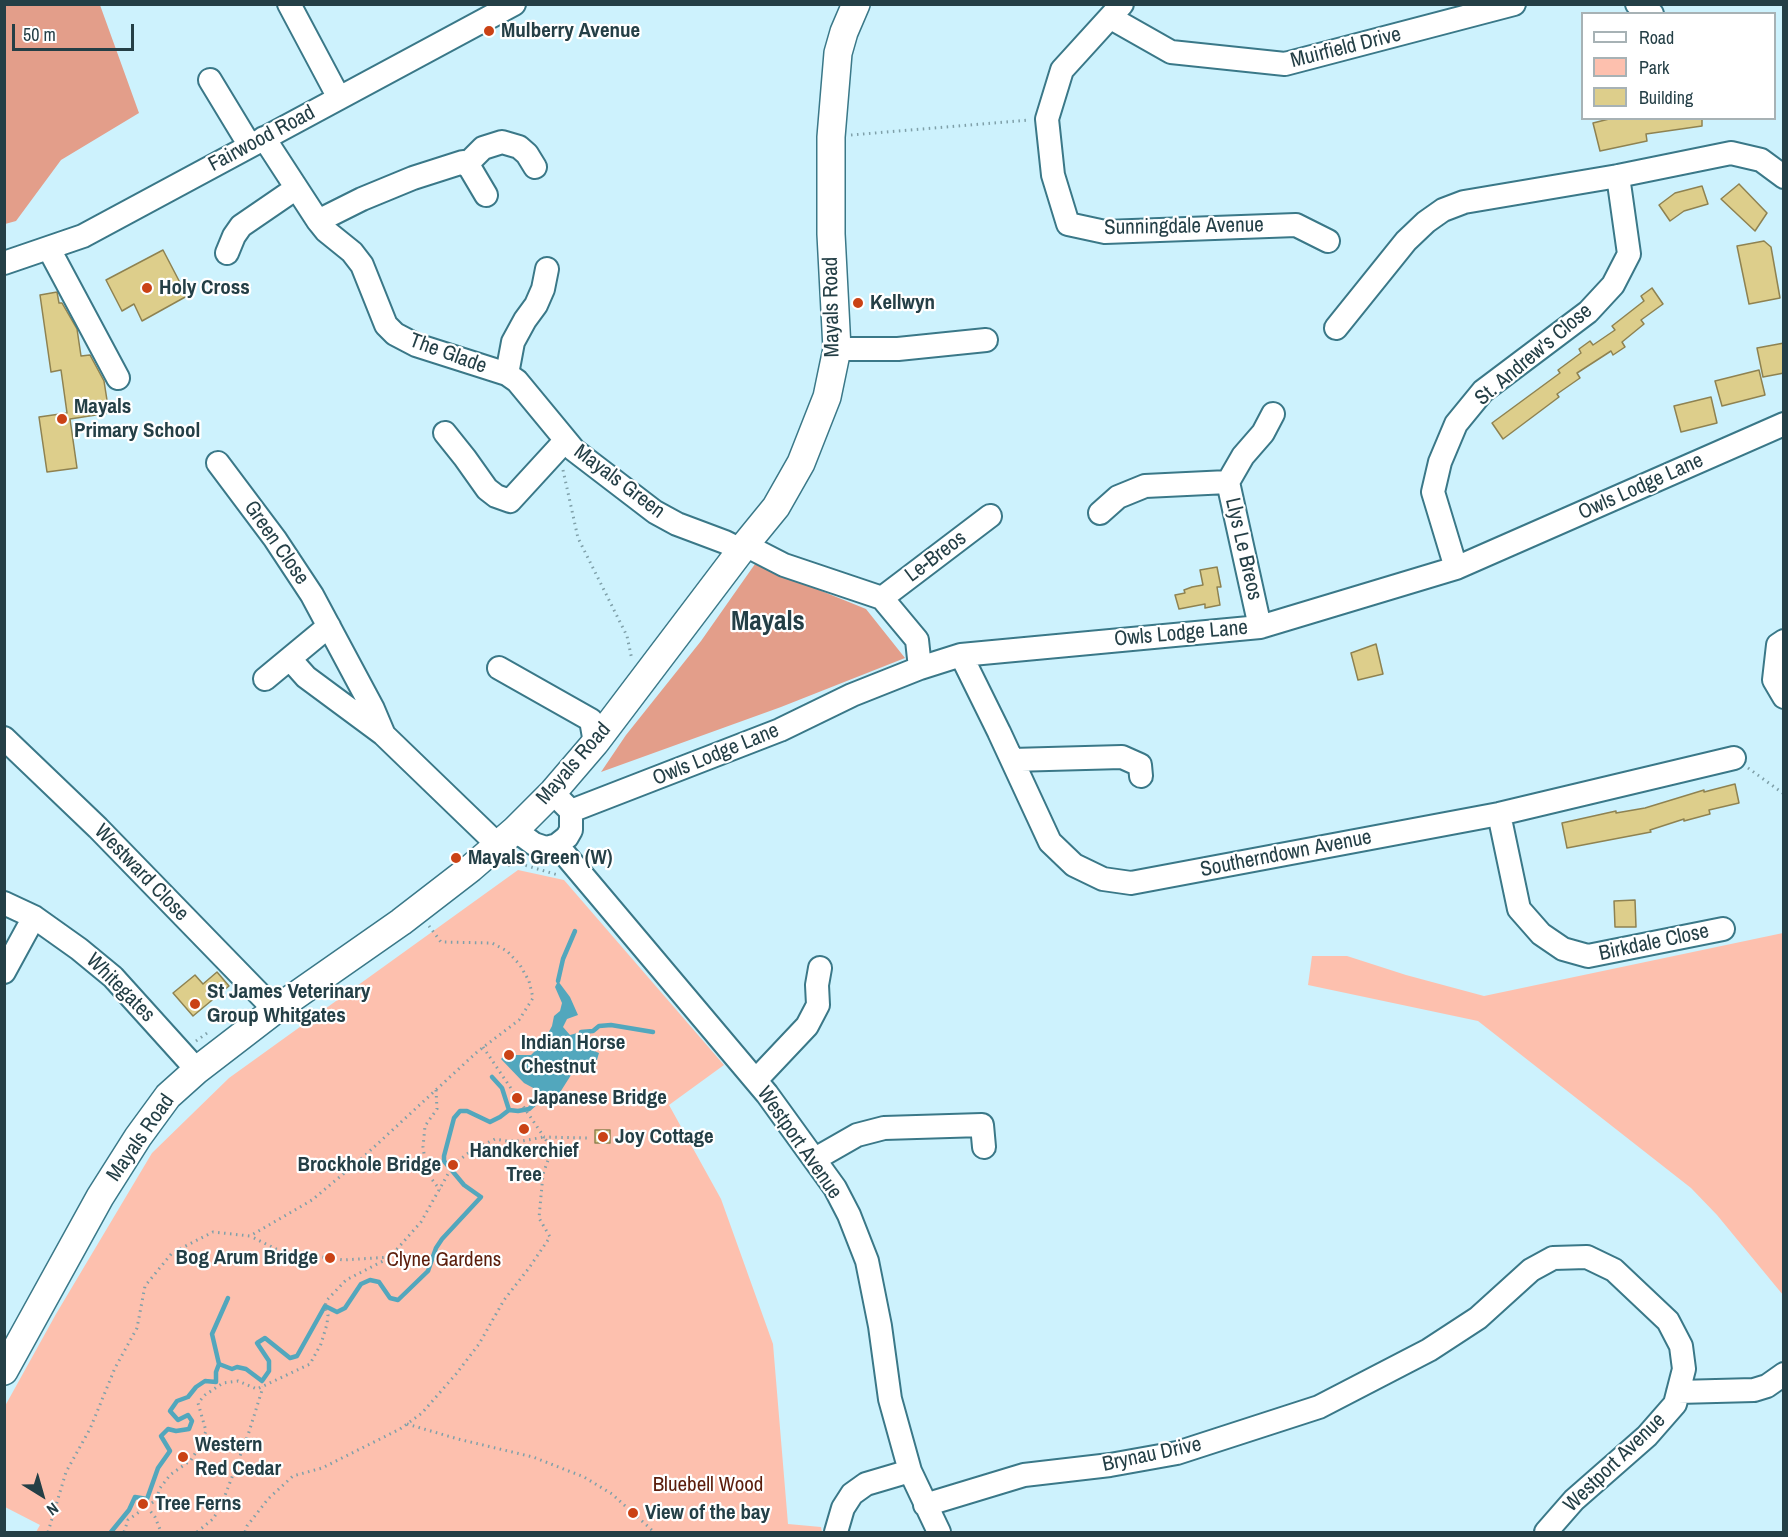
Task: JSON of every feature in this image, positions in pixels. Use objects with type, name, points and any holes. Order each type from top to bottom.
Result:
[{"type":"main road","name":"Mayals Road","points":[[4,1371],[100,1197],[189,1061],[275,1010],[509,846],[595,743],[776,507],[801,463],[827,397],[837,349],[831,234],[831,137],[838,53],[856,4]]},
{"type":"street","points":[[289,4],[339,98]]},
{"type":"street","name":"Fairwood Road","points":[[4,263],[83,236],[514,4]]},
{"type":"street","name":"Muirfield Drive","points":[[1117,11],[1171,52],[1285,64],[1514,4]]},
{"type":"street","points":[[1636,4],[1649,12]]},
{"type":"street","name":"Sunningdale Avenue","points":[[1117,11],[1062,70],[1047,119],[1053,175],[1068,224],[1104,232],[1296,225],[1328,241]]},
{"type":"street","name":"The Glade","points":[[210,80],[326,231],[352,252],[362,265],[386,325],[396,334],[417,345],[507,374],[517,381],[569,445]]},
{"type":"street","points":[[466,165],[483,148],[502,142],[519,147],[527,154],[535,167]]},
{"type":"street","points":[[1336,328],[1406,241],[1425,222],[1443,210],[1464,202],[1618,176],[1731,153],[1761,160],[1784,177]]},
{"type":"street","points":[[318,221],[362,199],[413,178],[464,162],[486,195]]},
{"type":"street","name":"St. Andrew's Close","points":[[1456,568],[1433,492],[1440,462],[1456,424],[1484,391],[1588,312],[1613,285],[1629,254],[1618,176]]},
{"type":"street","points":[[227,253],[241,226],[295,189]]},
{"type":"street","points":[[49,249],[118,378]]},
{"type":"street","points":[[507,374],[513,342],[536,305],[543,289],[547,269]]},
{"type":"street","points":[[837,349],[898,349],[987,340]]},
{"type":"street","name":"Llys Le Breos","points":[[1260,627],[1228,482],[1243,456],[1263,433],[1273,414]]},
{"type":"street","name":"Owls Lodge Lane","points":[[571,811],[780,730],[852,695],[920,668],[961,655],[1260,627],[1456,568],[1784,424]]},
{"type":"street","points":[[445,433],[487,489],[496,496],[510,501],[569,445]]},
{"type":"street","name":"Mayals Green","points":[[569,445],[655,512],[677,525],[882,598]]},
{"type":"street","name":"Green Close","points":[[218,463],[275,539],[312,595],[373,709],[384,735]]},
{"type":"street","points":[[1101,513],[1118,497],[1145,486],[1228,482]]},
{"type":"street","name":"Le-Breos","points":[[882,598],[990,516]]},
{"type":"street","points":[[882,598],[917,640],[920,668]]},
{"type":"street","points":[[265,679],[329,626]]},
{"type":"street","points":[[1784,641],[1778,645],[1774,680],[1784,697]]},
{"type":"street","name":"Southerndown Avenue","points":[[961,655],[1050,842],[1074,865],[1103,879],[1131,883],[1499,814],[1734,758]]},
{"type":"street","name":"Green Close","points":[[291,659],[306,677],[384,735],[509,846],[534,844],[546,848],[557,845]]},
{"type":"street","points":[[499,668],[591,720],[595,743]]},
{"type":"street","name":"Westward Close","points":[[4,738],[98,828],[275,1010]]},
{"type":"street","points":[[1012,760],[1122,757],[1140,765],[1141,776]]},
{"type":"street","points":[[553,792],[571,811],[571,830],[567,837],[557,845]]},
{"type":"street","name":"Birkdale Close","points":[[1499,814],[1519,909],[1541,934],[1563,949],[1588,956],[1723,928]]},
{"type":"street","name":"Westport Avenue","points":[[557,845],[756,1080],[835,1188],[867,1261],[880,1326],[890,1399],[910,1470],[939,1533]]},
{"type":"street","name":"Whitegates","points":[[4,903],[34,917],[114,977],[189,1061]]},
{"type":"street","points":[[4,972],[34,917]]},
{"type":"street","points":[[756,1080],[807,1026],[818,1005],[817,985],[820,968]]},
{"type":"street","points":[[815,1159],[857,1135],[884,1128],[990,1132]]},
{"type":"street","name":"Westport Avenue","points":[[1372,1380],[1429,1350],[1478,1318],[1532,1270],[1553,1258],[1587,1257],[1614,1270],[1668,1321],[1681,1346],[1684,1369],[1675,1404],[1647,1436],[1574,1500],[1546,1533]]},
{"type":"street","points":[[1678,1392],[1713,1393],[1754,1390],[1767,1386],[1784,1374]]},
{"type":"street","name":"Brynau Drive","points":[[925,1505],[1024,1475],[1110,1466],[1177,1453],[1319,1407],[1372,1380]]},
{"type":"street","points":[[836,1533],[843,1508],[852,1494],[866,1484],[910,1470]]},
{"type":"path","points":[[831,137],[1047,119]]},
{"type":"path","points":[[569,445],[562,462],[578,537],[627,636],[633,664],[640,656]]},
{"type":"path","points":[[1734,758],[1784,794]]},
{"type":"path","points":[[509,846],[570,881],[580,873]]},
{"type":"path","points":[[250,1236],[312,1200],[360,1160],[483,1047],[519,1020],[533,998],[529,981],[520,965],[507,951],[492,944],[441,942],[425,919]]},
{"type":"path","points":[[189,1061],[218,1025]]},
{"type":"path","points":[[245,1533],[247,1526],[268,1499],[293,1476],[322,1468],[407,1424],[422,1413],[479,1344],[504,1300],[550,1237],[539,1218],[543,1174],[552,1149],[483,1047]]},
{"type":"path","points":[[436,1090],[438,1109],[425,1126],[423,1147],[427,1173],[440,1190]]},
{"type":"path","points":[[124,1533],[128,1520],[156,1500],[160,1488],[170,1475],[191,1460],[201,1444],[206,1431],[198,1403],[205,1395],[223,1383],[238,1381],[257,1389],[310,1364],[327,1324],[327,1300],[346,1280],[390,1257],[413,1234],[453,1166],[483,1144],[495,1139],[522,1141],[544,1137],[588,1138]]},
{"type":"path","points":[[48,1533],[66,1472],[90,1428],[115,1368],[137,1328],[145,1286],[172,1253],[213,1232],[250,1236],[280,1251],[343,1260],[390,1257]]},
{"type":"path","points":[[196,1533],[213,1519],[221,1506],[248,1435],[263,1387]]},
{"type":"path","points":[[407,1424],[533,1457],[584,1477],[612,1494],[654,1533]]},
{"type":"path","points":[[147,1507],[155,1518],[161,1533]]},
{"type":"green space","name":"Clyne Gardens","points":[[518,870],[564,880],[724,1065],[669,1105],[721,1199],[773,1344],[788,1524],[821,1527],[822,1532],[36,1532],[40,1525],[5,1507],[5,1406],[56,1314],[152,1153],[229,1078]]},
{"type":"green space","points":[[1783,933],[1783,1295],[1717,1215],[1691,1188],[1478,1021],[1308,985],[1312,956],[1347,956],[1484,996]]},
{"type":"shaded area","points":[[5,4],[100,5],[139,113],[61,160],[16,221],[5,224]]},
{"type":"shaded area","points":[[755,564],[866,609],[905,658],[781,707],[601,772],[626,735],[701,641]]},
{"type":"water","points":[[558,981],[570,997],[578,1015],[567,1019],[563,1027],[570,1035],[581,1032],[590,1042],[592,1050],[599,1053],[596,1063],[585,1061],[578,1064],[559,1094],[552,1099],[544,1100],[537,1090],[524,1083],[501,1059],[505,1055],[531,1055],[543,1043],[562,1003],[555,987]]},
{"type":"building","points":[[1605,120],[1702,120],[1702,126],[1646,134],[1647,141],[1600,151],[1593,123]]},
{"type":"building","points":[[1739,184],[1767,213],[1755,231],[1721,199]]},
{"type":"building","points":[[1702,186],[1708,204],[1684,211],[1670,221],[1659,205],[1675,193]]},
{"type":"building","points":[[1764,241],[1771,247],[1780,298],[1749,304],[1737,246]]},
{"type":"building","name":"Holy Cross","points":[[163,250],[187,296],[142,321],[134,304],[122,311],[106,280]]},
{"type":"building","points":[[1652,288],[1663,304],[1641,320],[1644,324],[1622,342],[1625,347],[1613,355],[1611,351],[1577,373],[1580,378],[1557,394],[1559,397],[1503,439],[1492,423],[1560,373],[1558,370],[1581,353],[1579,349],[1590,341],[1593,345],[1615,330],[1612,326],[1644,301],[1641,296]]},
{"type":"building","points":[[57,292],[59,303],[62,303],[77,329],[81,356],[90,355],[104,381],[109,413],[70,419],[77,468],[47,472],[39,417],[67,413],[61,370],[51,372],[40,295]]},
{"type":"building","points":[[1784,343],[1784,373],[1763,377],[1757,348]]},
{"type":"building","points":[[1759,370],[1765,395],[1722,406],[1715,381]]},
{"type":"building","points":[[1711,397],[1717,423],[1681,432],[1674,406]]},
{"type":"building","points":[[1217,567],[1221,587],[1217,587],[1220,605],[1205,608],[1205,604],[1179,609],[1175,595],[1185,593],[1184,590],[1192,587],[1203,585],[1200,570]]},
{"type":"building","points":[[1376,644],[1383,674],[1358,680],[1351,653]]},
{"type":"building","points":[[1735,784],[1739,803],[1709,810],[1710,814],[1684,821],[1684,819],[1650,830],[1651,832],[1567,848],[1562,823],[1616,811],[1616,813],[1645,808],[1704,790],[1704,792]]},
{"type":"building","points":[[1635,900],[1636,927],[1615,927],[1614,901]]},
{"type":"building","name":"St James Veterinary Group Whitgates","points":[[217,972],[229,986],[193,1016],[173,993],[195,975],[203,984]]},
{"type":"building","name":"Joy Cottage","points":[[595,1130],[610,1130],[610,1143],[595,1143]]},
{"type":"waterway","points":[[558,981],[563,959],[575,931]]},
{"type":"waterway","points":[[581,1032],[611,1025],[653,1032]]},
{"type":"waterway","points":[[492,1077],[502,1088],[509,1110],[529,1109],[542,1097]]},
{"type":"waterway","points":[[228,1298],[212,1334],[219,1364],[232,1369],[237,1367],[246,1369],[262,1381],[269,1371],[269,1361],[257,1343],[265,1338],[290,1358],[297,1356],[325,1306],[337,1312],[345,1308],[361,1284],[370,1280],[379,1282],[390,1298],[398,1300],[428,1271],[436,1248],[442,1239],[481,1197],[464,1185],[444,1161],[454,1118],[460,1111],[467,1111],[490,1122],[509,1110]]},
{"type":"waterway","points":[[111,1532],[129,1510],[135,1497],[147,1499],[158,1468],[170,1451],[161,1436],[168,1429],[176,1431],[189,1429],[192,1421],[188,1415],[178,1420],[170,1411],[177,1401],[188,1397],[205,1381],[216,1382],[219,1364]]},
{"type":"place","name":"Mulberry Avenue","points":[[489,31]]},
{"type":"place","name":"Holy Cross","points":[[147,288]]},
{"type":"place","name":"Kellwyn","points":[[858,303]]},
{"type":"place","name":"Mayals Primary School","points":[[62,419]]},
{"type":"place","name":"Mayals Green (W)","points":[[456,858]]},
{"type":"place","name":"St James Veterinary Group Whitgates","points":[[195,1004]]},
{"type":"place","name":"Indian Horse Chestnut","points":[[509,1055]]},
{"type":"place","name":"Japanese Bridge","points":[[517,1098]]},
{"type":"place","name":"Handkerchief Tree","points":[[524,1129]]},
{"type":"place","name":"Joy Cottage","points":[[603,1137]]},
{"type":"place","name":"Brockhole Bridge","points":[[453,1165]]},
{"type":"place","name":"Bog Arum Bridge","points":[[330,1258]]},
{"type":"place","name":"Western Red Cedar","points":[[183,1457]]},
{"type":"place","name":"Tree Ferns","points":[[143,1504]]},
{"type":"place","name":"View of the bay","points":[[633,1513]]},
{"type":"district","name":"Mayals","points":[[768,623]]},
{"type":"park label","name":"Bluebell Wood","points":[[708,1485]]}]
